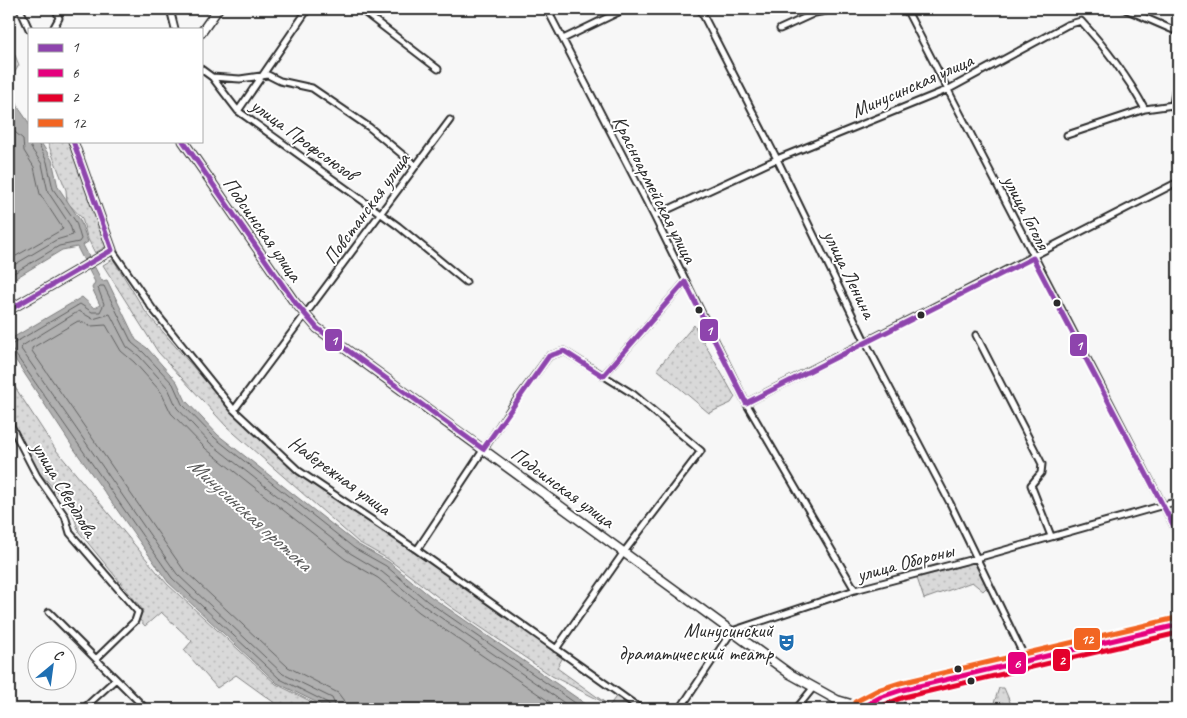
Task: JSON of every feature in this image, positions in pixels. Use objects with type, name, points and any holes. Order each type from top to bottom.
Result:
[{"type":"main road","points":[[860,708],[893,693],[940,680],[1178,625]]},
{"type":"street","points":[[20,9],[29,28]]},
{"type":"street","points":[[54,28],[59,18],[56,9]]},
{"type":"street","points":[[170,9],[175,28]]},
{"type":"street","points":[[202,32],[218,9]]},
{"type":"street","points":[[238,111],[308,9]]},
{"type":"street","points":[[360,9],[438,69]]},
{"type":"street","points":[[371,17],[373,9]]},
{"type":"street","name":"Красноармейская улица","points":[[547,9],[654,216],[684,282],[746,403],[855,590]]},
{"type":"street","points":[[563,39],[625,9]]},
{"type":"street","name":"улица Ленина","points":[[700,9],[977,558],[1026,660]]},
{"type":"street","points":[[780,29],[816,13],[835,9]]},
{"type":"street","name":"улица Гоголя","points":[[906,9],[949,89],[1033,258],[1178,534]]},
{"type":"street","points":[[1124,9],[1178,32]]},
{"type":"street","name":"Минусинская улица","points":[[654,216],[777,159],[949,89],[1067,25],[1080,22],[1109,52],[1129,80],[1145,109]]},
{"type":"street","name":"улица Профсоюзов","points":[[202,70],[212,77],[238,111],[380,212],[466,282]]},
{"type":"street","points":[[1178,72],[1173,105],[1178,117]]},
{"type":"street","points":[[212,77],[240,79],[268,75],[280,81],[312,88],[369,127],[416,165]]},
{"type":"street","points":[[1067,135],[1145,109],[1173,105]]},
{"type":"street","name":"Повстанская улица","points":[[234,410],[306,316],[380,212],[450,120]]},
{"type":"street","name":"Набережная улица","points":[[73,142],[112,250],[152,308],[234,410],[299,471],[417,550],[641,709]]},
{"type":"street","name":"Подсинская улица","points":[[184,142],[293,300],[317,328],[813,688],[837,700],[860,708]]},
{"type":"street","points":[[746,403],[1033,258],[1178,182]]},
{"type":"street","points":[[9,310],[112,250]]},
{"type":"street","points":[[603,376],[684,282]]},
{"type":"street","points":[[976,335],[1042,464],[1041,473],[1031,485],[1051,536]]},
{"type":"street","points":[[417,550],[483,449],[549,356],[564,351],[633,394],[701,451],[624,552],[556,649]]},
{"type":"street","name":"улица Свердлова","points":[[9,422],[38,476],[65,516],[70,533],[138,612],[135,621],[96,658]]},
{"type":"street","name":"улица Обороны","points":[[732,631],[855,590],[977,558],[1178,501]]},
{"type":"street","points":[[49,612],[146,709]]},
{"type":"street","points":[[680,709],[732,631]]},
{"type":"street","points":[[83,709],[116,679]]},
{"type":"street","points":[[796,709],[813,688]]},
{"type":"street","points":[[893,693],[902,709]]},
{"type":"shaded area","points":[[9,41],[19,65],[12,77],[9,68]]},
{"type":"shaded area","points":[[47,142],[68,142],[107,246],[95,253],[87,237],[82,218],[67,202],[66,190]]},
{"type":"shaded area","points":[[113,259],[145,311],[232,412],[299,474],[416,552],[563,657],[557,668],[607,704],[552,676],[451,607],[388,559],[358,542],[226,426],[158,352],[103,265]]},
{"type":"shaded area","points":[[694,325],[735,397],[731,403],[709,413],[657,369]]},
{"type":"shaded area","points":[[9,378],[56,450],[167,584],[276,684],[326,709],[283,709],[236,675],[217,688],[184,650],[192,641],[161,612],[145,626],[139,619],[143,610],[79,532],[71,508],[38,471],[9,416]]},
{"type":"shaded area","points":[[977,562],[988,586],[983,591],[972,582],[924,599],[917,578]]},
{"type":"shaded area","points":[[999,688],[1004,688],[1013,709],[992,709]]},
{"type":"shaded area","points":[[618,694],[637,709],[612,709],[609,706]]},
{"type":"water","name":"Минусинская протока","points":[[9,75],[18,107],[28,122],[28,142],[41,142],[52,160],[58,187],[80,220],[88,242],[83,245],[102,281],[107,280],[136,340],[147,348],[177,382],[186,401],[218,435],[357,544],[389,562],[430,596],[593,709],[330,709],[277,683],[168,582],[72,446],[9,350],[9,340],[82,297],[94,308],[100,305],[92,288],[95,282],[77,247],[62,250],[9,282]]},
{"type":"transit line","name":"1","points":[[9,310],[112,250],[73,142]]},
{"type":"transit line","name":"1","points":[[184,142],[293,300],[317,328],[483,449],[549,356],[564,351],[603,376],[685,282],[746,403],[1033,258],[1178,534]]},
{"type":"transit line","name":"12","points":[[855,702],[878,690],[900,683],[1176,618]]},
{"type":"transit line","name":"6","points":[[859,709],[881,697],[902,690],[1178,625]]},
{"type":"transit line","name":"2","points":[[874,709],[904,697],[1178,633]]},
{"type":"place","name":"Минусинский драматический театр","points":[[787,642]]}]
